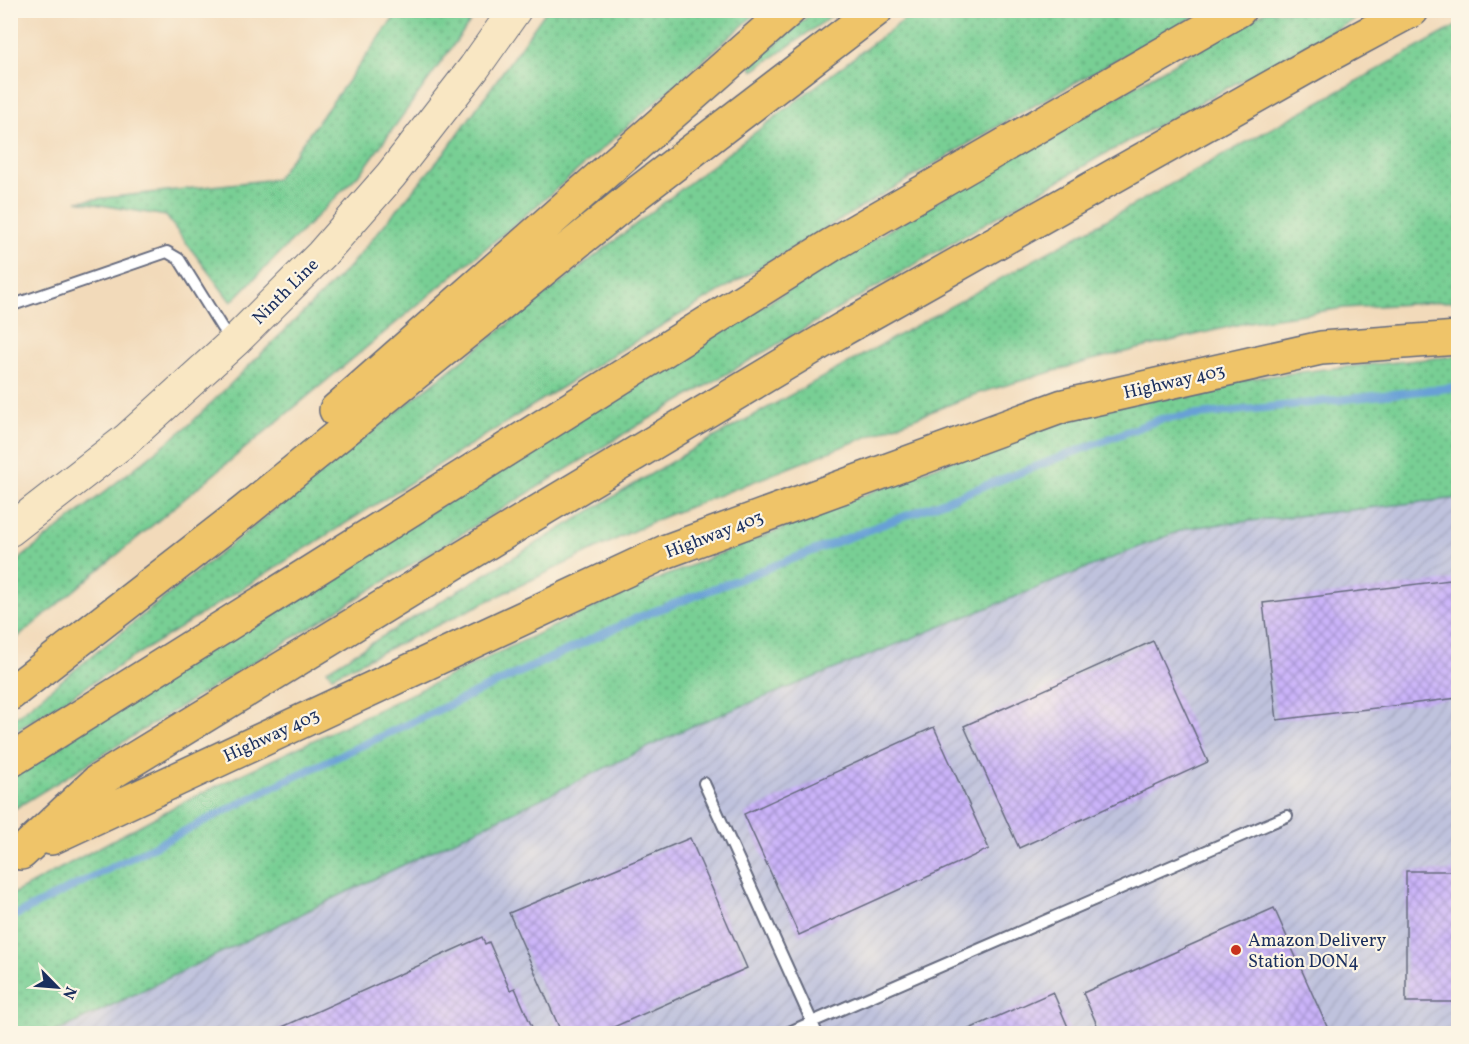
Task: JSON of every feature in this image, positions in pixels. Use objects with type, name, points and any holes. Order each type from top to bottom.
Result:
[{"type":"highway","points":[[244,512],[313,431],[789,10]]},
{"type":"highway","points":[[10,694],[244,512],[636,194],[876,10]]},
{"type":"highway","points":[[10,761],[833,244],[1239,10]]},
{"type":"highway","points":[[16,856],[98,782],[526,519],[843,329],[1412,10]]},
{"type":"highway","name":"Highway 403","points":[[16,856],[667,550],[1052,410],[1321,348],[1458,338]]},
{"type":"main road","name":"Ninth Line","points":[[10,530],[126,440],[235,341],[321,255],[391,175],[474,68],[515,10]]},
{"type":"lane","points":[[10,306],[167,252],[179,259],[222,328],[235,341]]},
{"type":"lane","points":[[704,783],[817,1034]]},
{"type":"lane","points":[[785,1034],[1287,816]]},
{"type":"shaded area","points":[[1458,498],[1458,1033],[54,1034],[690,727],[1187,528]]},
{"type":"green space","points":[[399,11],[478,11],[364,169],[231,302],[166,216],[77,201],[276,179]]},
{"type":"green space","points":[[546,11],[759,11],[546,198],[11,643],[11,566],[189,425],[348,268],[446,151]]},
{"type":"green space","points":[[814,11],[839,11],[753,71],[750,66]]},
{"type":"green space","points":[[916,11],[1204,11],[1010,119],[624,348],[11,734],[11,721],[348,451],[573,273]]},
{"type":"green space","points":[[1266,11],[1370,11],[1101,156],[637,426],[11,811],[11,775],[689,350],[1014,155]]},
{"type":"green space","points":[[1458,25],[1458,301],[1344,308],[1249,322],[1092,360],[976,394],[656,520],[332,676],[327,670],[686,453]]},
{"type":"green space","points":[[1458,356],[1458,498],[1187,528],[690,727],[54,1033],[11,1034],[11,895],[185,801],[624,593],[913,475],[1068,419],[1208,384],[1325,369]]},
{"type":"building","points":[[1458,579],[1458,698],[1277,720],[1263,603]]},
{"type":"building","points":[[1153,641],[1208,762],[1019,848],[964,726]]},
{"type":"building","points":[[934,727],[989,849],[799,935],[744,814]]},
{"type":"building","points":[[690,838],[747,968],[598,1034],[562,1034],[509,913]]},
{"type":"building","points":[[1406,871],[1458,871],[1458,1002],[1406,1002]]},
{"type":"building","name":"Amazon Delivery Station DON4","points":[[1274,908],[1328,1029],[1318,1034],[1101,1034],[1083,993]]},
{"type":"building","points":[[482,937],[485,944],[489,942],[510,990],[515,988],[535,1034],[280,1034],[278,1029]]},
{"type":"building","points":[[1053,992],[1071,1034],[958,1034]]},
{"type":"waterway","points":[[10,918],[287,780],[639,617],[1161,419],[1458,387]]},
{"type":"place","name":"Amazon Delivery Station DON4","points":[[1236,950]]}]
